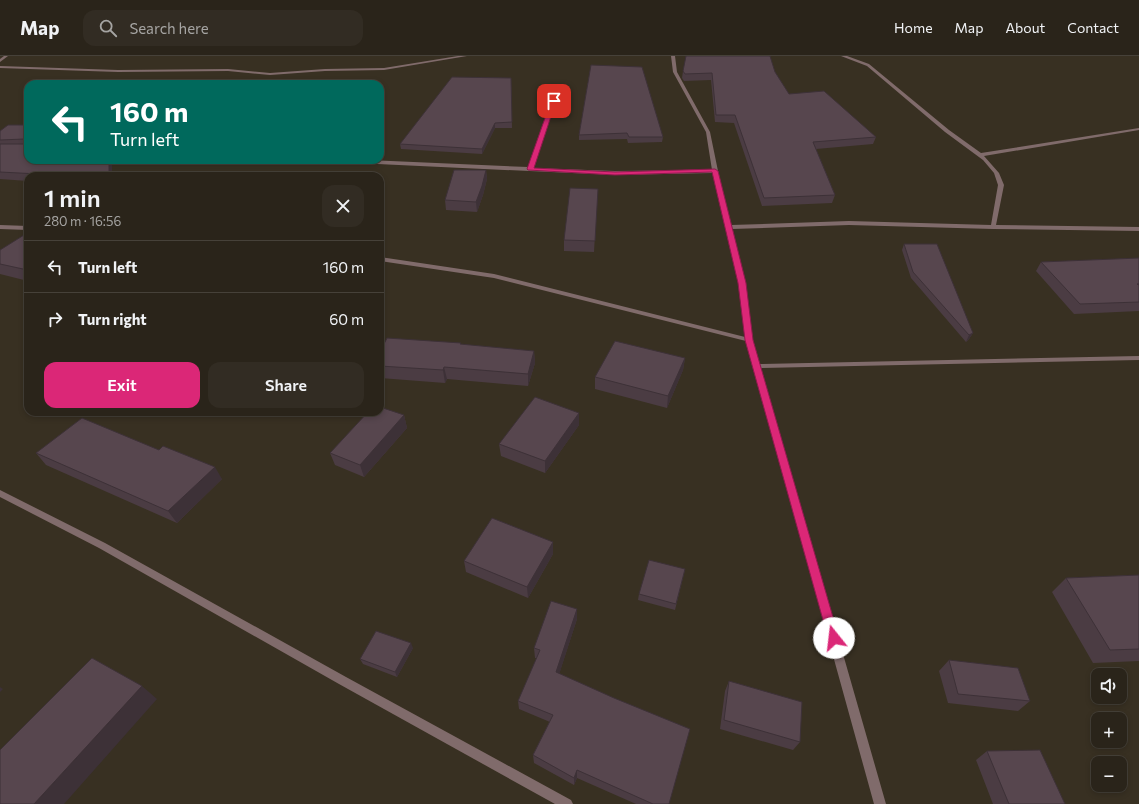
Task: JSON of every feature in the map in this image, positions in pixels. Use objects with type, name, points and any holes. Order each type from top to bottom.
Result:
[{"type":"street","points":[[0,61],[6,56]]},
{"type":"street","points":[[0,67],[118,71],[228,70],[270,74],[325,70],[384,69],[465,56]]},
{"type":"street","points":[[673,56],[675,72],[708,132],[715,171],[742,283],[749,340],[880,804]]},
{"type":"street","points":[[843,56],[868,65],[947,131],[980,155],[996,173],[1001,185],[993,228]]},
{"type":"street","points":[[530,169],[554,101]]},
{"type":"street","points":[[980,155],[1139,129]]},
{"type":"street","points":[[384,162],[615,173],[715,171]]},
{"type":"street","points":[[728,227],[849,223],[993,228],[1139,228]]},
{"type":"street","points":[[0,227],[24,228]]},
{"type":"street","points":[[384,260],[494,276],[749,340]]},
{"type":"street","points":[[757,366],[1139,358]]},
{"type":"street","points":[[0,493],[41,513],[141,567],[336,677],[567,804]]},
{"type":"building","points":[[686,56],[770,56],[775,72],[789,94],[824,91],[876,137],[813,142],[835,195],[764,198],[735,115],[716,115],[712,73],[685,74],[683,71]]},
{"type":"building","points":[[591,65],[642,67],[663,137],[629,137],[627,133],[579,135]]},
{"type":"building","points":[[452,77],[511,78],[512,122],[495,123],[482,149],[400,144]]},
{"type":"building","points":[[8,125],[24,125],[24,139],[0,140],[0,131]]},
{"type":"building","points":[[0,144],[24,144],[24,164],[109,164],[109,172],[24,172],[24,173],[0,172]]},
{"type":"building","points":[[454,170],[486,170],[476,202],[445,200]]},
{"type":"building","points":[[570,188],[598,189],[595,241],[564,240]]},
{"type":"building","points":[[24,235],[24,268],[0,264],[0,250]]},
{"type":"building","points":[[904,244],[937,244],[973,333],[969,335],[913,272]]},
{"type":"building","points":[[1139,258],[1139,284],[1137,284],[1139,285],[1139,302],[1080,304],[1041,262]]},
{"type":"building","points":[[387,338],[461,343],[460,344],[534,351],[528,374],[444,367],[443,370],[384,366],[384,344]]},
{"type":"building","points":[[615,341],[685,358],[668,396],[595,377]]},
{"type":"building","points":[[535,397],[579,413],[545,461],[499,444]]},
{"type":"building","points":[[384,408],[404,415],[360,465],[330,453],[364,416],[384,416]]},
{"type":"building","points":[[82,418],[159,450],[163,446],[215,467],[168,511],[36,453]]},
{"type":"building","points":[[492,518],[553,542],[527,587],[464,561]]},
{"type":"building","points":[[649,560],[685,569],[676,604],[639,594]]},
{"type":"building","points":[[1139,575],[1139,649],[1110,650],[1066,578]]},
{"type":"building","points":[[551,601],[577,609],[556,672],[614,698],[690,729],[669,804],[653,804],[577,770],[574,778],[533,755],[553,715],[518,701],[540,650],[534,648]]},
{"type":"building","points":[[376,631],[411,643],[395,672],[360,659]]},
{"type":"building","points":[[92,658],[142,686],[34,804],[0,804],[0,750]]},
{"type":"building","points":[[949,660],[1018,668],[1030,701],[958,694]]},
{"type":"building","points":[[729,681],[802,702],[800,742],[724,720]]},
{"type":"building","points":[[1040,750],[1065,804],[1009,804],[987,751]]},
{"type":"route","points":[[554,101],[530,169],[615,173],[715,171],[742,283],[749,340],[834,638]]}]
